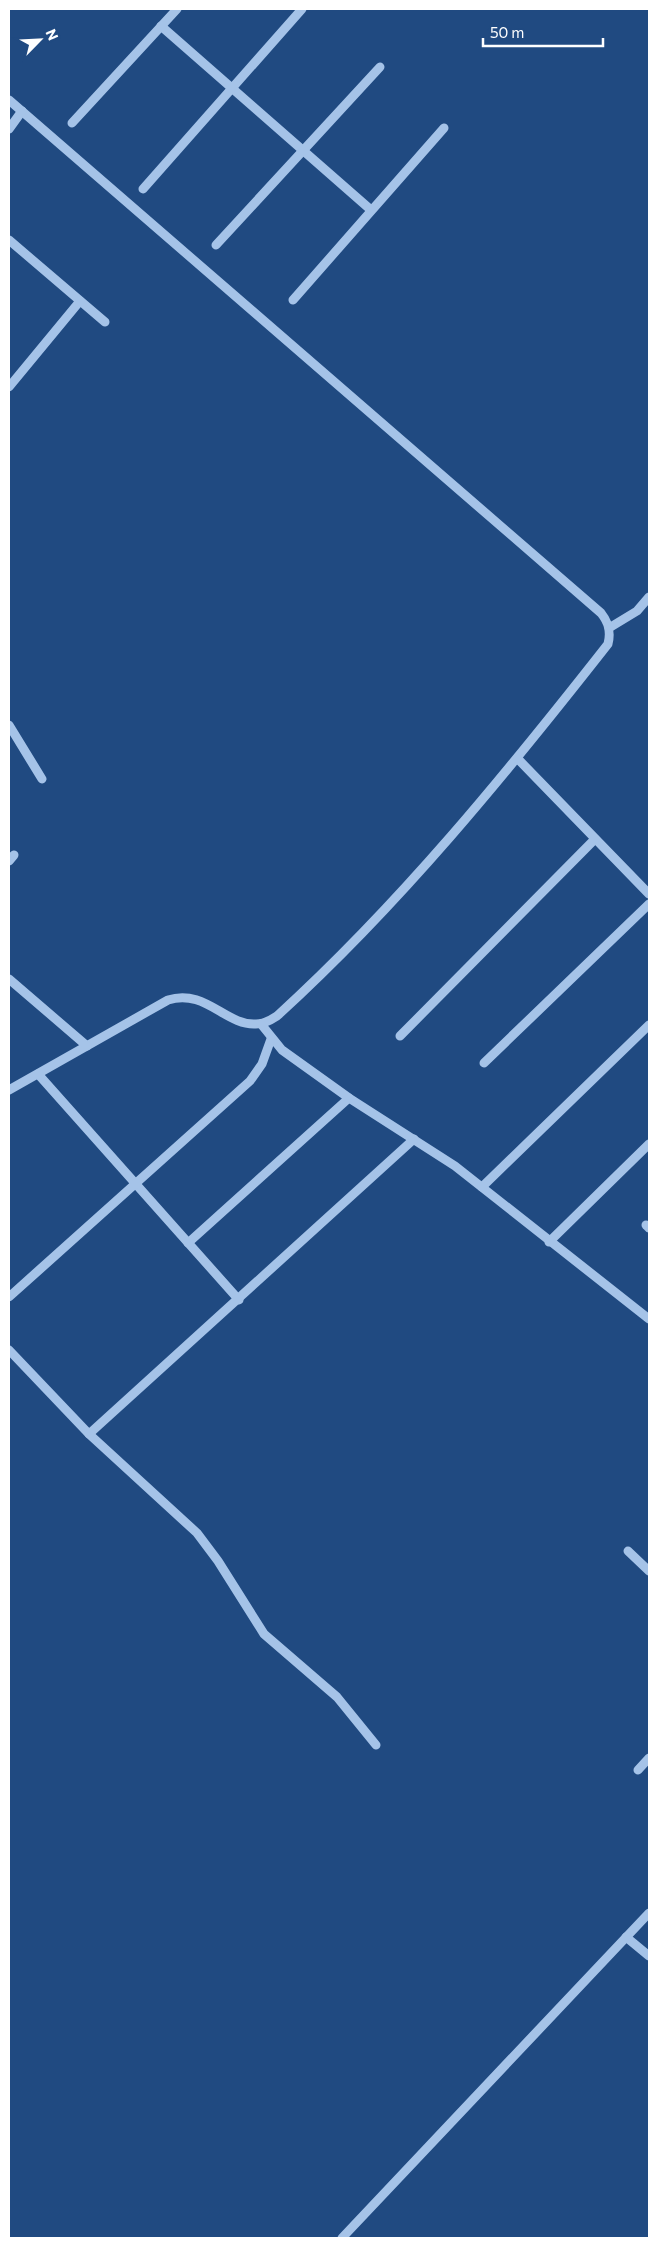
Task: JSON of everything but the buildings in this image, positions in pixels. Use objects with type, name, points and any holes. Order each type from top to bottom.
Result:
[{"type":"street","points":[[72,124],[177,9]]},
{"type":"street","points":[[143,189],[302,9]]},
{"type":"street","points":[[161,26],[233,87],[371,210]]},
{"type":"street","points":[[216,245],[380,67]]},
{"type":"street","points":[[9,100],[587,600],[602,614],[609,628],[608,644],[518,759],[403,890],[283,1012],[261,1024],[248,1024],[194,998],[177,997],[9,1090]]},
{"type":"street","points":[[9,129],[22,111]]},
{"type":"street","points":[[293,300],[444,128]]},
{"type":"street","points":[[9,240],[105,322]]},
{"type":"street","points":[[9,387],[80,301]]},
{"type":"street","points":[[609,628],[637,611],[649,597]]},
{"type":"street","points":[[9,725],[42,779]]},
{"type":"street","points":[[518,759],[649,894]]},
{"type":"street","points":[[400,1036],[595,839]]},
{"type":"street","points":[[484,1063],[649,904]]},
{"type":"street","points":[[9,979],[87,1046]]},
{"type":"street","points":[[261,1024],[271,1039],[282,1050],[349,1098],[455,1166],[649,1320]]},
{"type":"street","points":[[482,1187],[649,1025]]},
{"type":"street","points":[[9,1297],[250,1081],[262,1064],[271,1039]]},
{"type":"street","points":[[38,1074],[239,1300]]},
{"type":"street","points":[[188,1243],[349,1098]]},
{"type":"street","points":[[89,1434],[239,1300],[414,1139]]},
{"type":"street","points":[[549,1242],[649,1144]]},
{"type":"street","points":[[9,1350],[89,1434],[198,1533],[264,1634],[337,1696],[376,1745]]},
{"type":"street","points":[[628,1551],[649,1571]]},
{"type":"street","points":[[638,1770],[649,1758]]},
{"type":"street","points":[[342,2238],[649,1913]]},
{"type":"street","points":[[626,1937],[649,1956]]}]
